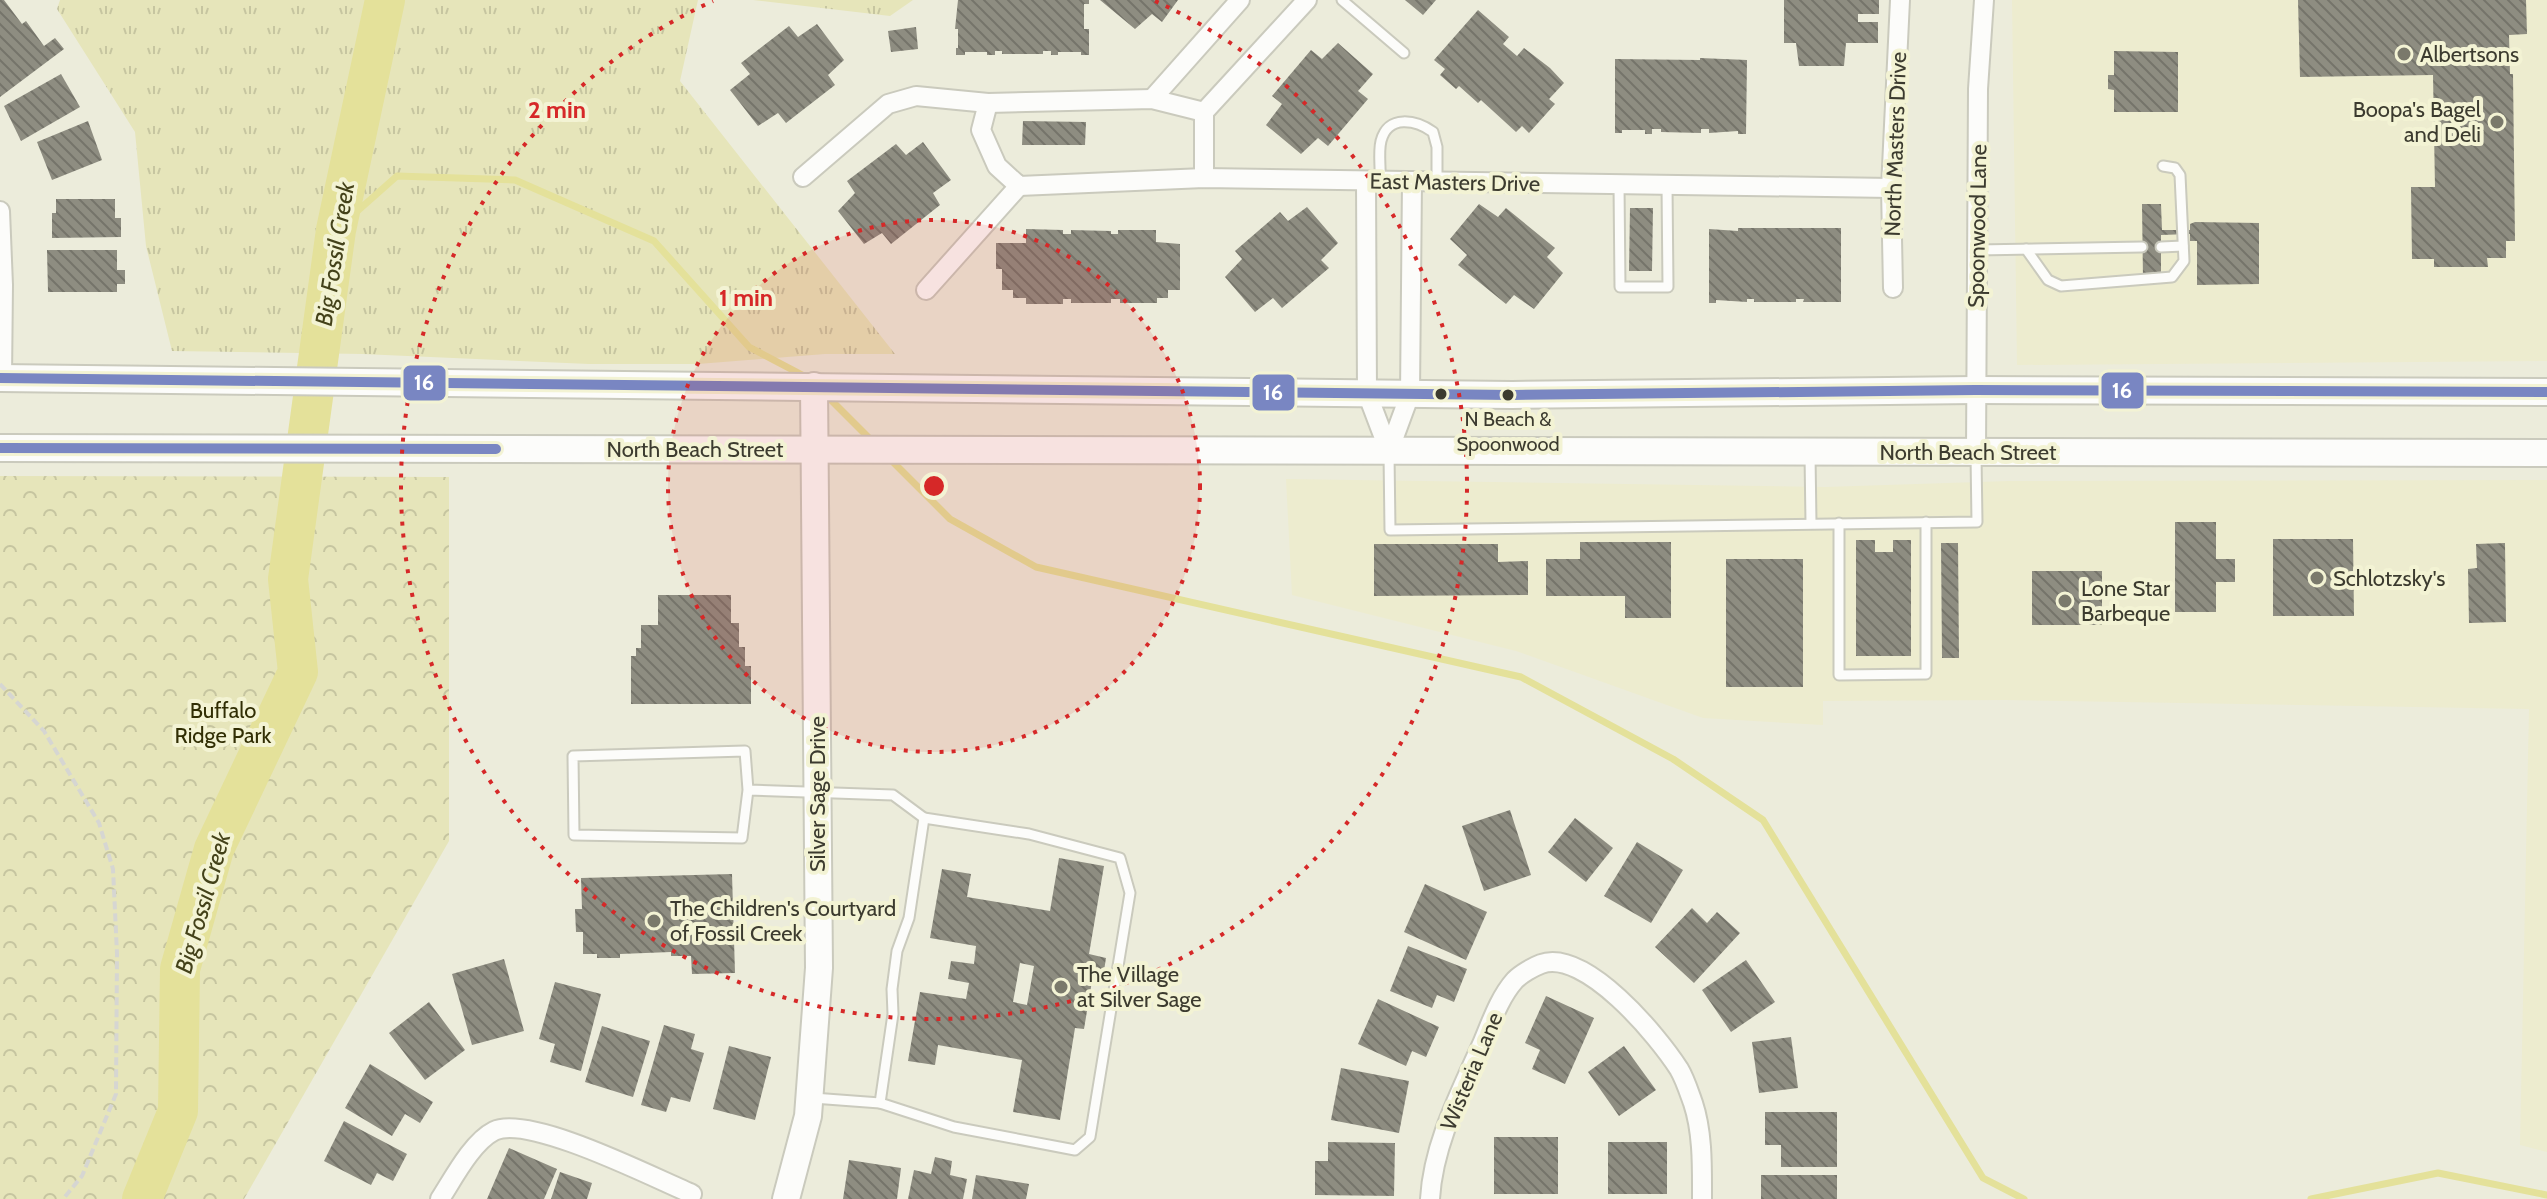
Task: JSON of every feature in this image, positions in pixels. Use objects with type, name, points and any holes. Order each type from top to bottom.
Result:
[{"type":"main road","points":[[1,378],[1410,394],[1975,390],[2547,392]]},
{"type":"main road","name":"Silver Sage Drive","points":[[786,1199],[808,1116],[819,968],[814,386]]},
{"type":"main road","name":"North Beach Street","points":[[0,448],[2547,453]]},
{"type":"street","points":[[1152,99],[1240,0]]},
{"type":"street","points":[[1204,178],[1204,112],[1307,0]]},
{"type":"street","name":"North Masters Drive","points":[[1893,288],[1891,188],[1900,0]]},
{"type":"street","name":"Spoonwood Lane","points":[[1976,452],[1978,89],[1984,0]]},
{"type":"street","points":[[803,177],[888,104],[916,96],[988,103],[1152,99],[1204,112]]},
{"type":"street","points":[[926,290],[1019,186],[997,166],[981,130],[988,103]]},
{"type":"street","name":"East Masters Drive","points":[[1019,186],[1204,178],[1891,188]]},
{"type":"street","points":[[1373,181],[1367,393],[1389,451]]},
{"type":"street","points":[[1389,451],[1410,394],[1412,181]]},
{"type":"street","points":[[0,211],[3,285],[1,378]]},
{"type":"street","name":"Wisteria Lane","points":[[1430,1199],[1441,1142],[1501,1001],[1518,977],[1543,963],[1567,963],[1584,971],[1637,1016],[1680,1071],[1694,1105],[1702,1199]]},
{"type":"street","points":[[440,1199],[470,1154],[494,1132],[511,1128],[549,1133],[692,1194]]},
{"type":"lane","points":[[1342,0],[1404,53]]},
{"type":"lane","points":[[1373,181],[1381,140],[1390,125],[1404,121],[1419,123],[1433,132],[1437,147],[1437,182]]},
{"type":"lane","points":[[2026,249],[2048,280],[2061,286],[2172,277],[2184,261],[2180,175],[2175,168],[2163,166]]},
{"type":"lane","points":[[1619,184],[1620,287],[1668,287],[1667,185]]},
{"type":"lane","points":[[2161,247],[2183,246]]},
{"type":"lane","points":[[1977,250],[2142,247]]},
{"type":"lane","points":[[1389,451],[1390,530],[1977,522],[1976,452]]},
{"type":"lane","points":[[1810,452],[1811,523]]},
{"type":"lane","points":[[1839,523],[1839,675],[1926,674],[1926,522]]},
{"type":"lane","points":[[745,751],[748,790],[742,838],[574,835],[573,756],[745,751]]},
{"type":"lane","points":[[748,790],[893,795],[924,818],[1029,834],[1120,858],[1130,893],[1090,1137],[1075,1150],[954,1127],[880,1103],[809,1097]]},
{"type":"lane","points":[[880,1103],[893,1014],[892,989],[897,951],[909,918],[924,818]]},
{"type":"path","points":[[0,684],[44,731],[99,823],[113,869],[117,953],[116,1094],[82,1176],[63,1199]]},
{"type":"shaded area","points":[[2012,0],[2547,0],[2547,361],[2017,365]]},
{"type":"shaded area","points":[[1286,479],[1825,487],[2009,481],[2547,480],[2547,1152],[2520,1145],[2529,709],[2006,700],[1823,701],[1823,725],[1703,718],[1516,651],[1292,595]]},
{"type":"green space","points":[[60,0],[698,0],[680,81],[895,354],[825,354],[698,364],[589,364],[362,354],[172,351],[146,246],[135,132],[57,9]]},
{"type":"green space","points":[[753,0],[913,0],[890,16]]},
{"type":"green space","name":"Buffalo Ridge Park","points":[[0,476],[449,477],[449,841],[244,1199],[0,1199]]},
{"type":"building","points":[[0,0],[4,0],[22,24],[26,21],[44,46],[55,38],[64,49],[0,97]]},
{"type":"building","points":[[958,0],[1089,0],[1089,4],[1084,4],[1084,29],[1089,29],[1089,55],[1058,52],[1058,55],[1051,55],[1051,51],[1043,51],[1043,54],[1002,54],[1002,51],[995,51],[995,55],[965,52],[965,55],[956,55]]},
{"type":"building","points":[[1100,0],[1178,0],[1162,22],[1152,14],[1135,29]]},
{"type":"building","points":[[1405,0],[1436,0],[1423,15]]},
{"type":"building","points":[[1784,0],[1879,0],[1879,14],[1858,14],[1858,22],[1878,22],[1878,43],[1846,43],[1844,66],[1799,66],[1796,43],[1784,43]]},
{"type":"building","points":[[2298,0],[2526,0],[2527,34],[2509,35],[2510,74],[2513,74],[2515,241],[2506,241],[2506,258],[2487,258],[2488,267],[2434,267],[2434,259],[2412,259],[2411,187],[2435,187],[2433,75],[2300,77]]},
{"type":"building","points":[[1478,10],[1509,37],[1503,44],[1517,56],[1524,48],[1564,83],[1549,99],[1555,104],[1529,133],[1522,126],[1516,132],[1481,100],[1478,103],[1459,86],[1456,89],[1440,75],[1445,69],[1434,60]]},
{"type":"building","points":[[817,24],[844,60],[828,75],[835,85],[786,123],[778,113],[758,126],[730,90],[750,74],[741,63],[789,26],[798,37]]},
{"type":"building","points":[[916,27],[918,49],[891,52],[888,31]]},
{"type":"building","points":[[1338,43],[1373,74],[1358,91],[1368,99],[1328,146],[1318,138],[1301,154],[1266,125],[1282,104],[1272,96],[1311,50],[1322,59]]},
{"type":"building","points":[[2114,51],[2178,52],[2178,112],[2114,112],[2114,90],[2108,89],[2108,75],[2114,75]]},
{"type":"building","points":[[1615,59],[1747,60],[1746,134],[1738,134],[1738,131],[1709,133],[1709,129],[1701,129],[1701,133],[1652,129],[1652,134],[1645,134],[1645,130],[1615,133]]},
{"type":"building","points":[[61,74],[80,107],[21,141],[4,106]]},
{"type":"building","points":[[88,121],[102,160],[52,180],[37,142]]},
{"type":"building","points":[[1023,121],[1086,122],[1085,145],[1022,145]]},
{"type":"building","points":[[923,142],[951,180],[933,193],[940,205],[891,244],[882,233],[864,244],[838,211],[855,193],[847,181],[896,144],[906,155]]},
{"type":"building","points":[[56,199],[115,199],[115,218],[121,218],[121,237],[52,238],[52,213],[56,213]]},
{"type":"building","points":[[1479,204],[1498,217],[1506,208],[1555,248],[1547,257],[1563,273],[1534,309],[1514,295],[1506,304],[1458,265],[1467,255],[1450,239]]},
{"type":"building","points":[[2142,204],[2161,204],[2162,230],[2190,230],[2190,224],[2195,222],[2259,223],[2259,284],[2197,285],[2197,241],[2190,241],[2190,234],[2161,235],[2161,280],[2143,280]]},
{"type":"building","points":[[1307,207],[1338,243],[1321,260],[1329,268],[1282,308],[1273,298],[1255,312],[1225,277],[1242,259],[1235,251],[1280,212],[1288,221]]},
{"type":"building","points":[[1630,208],[1653,208],[1652,271],[1629,271]]},
{"type":"building","points":[[1738,228],[1841,228],[1841,302],[1803,302],[1804,299],[1796,299],[1796,302],[1754,302],[1754,299],[1747,299],[1747,302],[1716,300],[1716,303],[1709,303],[1709,229],[1738,231]]},
{"type":"building","points":[[1026,229],[1063,230],[1063,234],[1071,234],[1071,230],[1118,234],[1118,230],[1156,230],[1156,242],[1180,244],[1180,290],[1168,290],[1168,298],[1157,298],[1157,303],[1120,303],[1120,299],[1111,299],[1111,303],[1071,303],[1071,299],[1063,299],[1063,304],[1026,304],[1026,298],[1013,298],[1013,290],[1002,290],[1002,269],[996,269],[996,243],[1026,243]]},
{"type":"building","points":[[47,250],[117,250],[117,270],[125,270],[125,284],[117,284],[117,292],[48,292]]},
{"type":"building","points":[[2175,522],[2216,522],[2216,559],[2235,559],[2235,582],[2216,582],[2216,612],[2175,612]]},
{"type":"building","points":[[2273,539],[2353,539],[2354,616],[2273,616]]},
{"type":"building","points":[[1856,540],[1875,540],[1875,552],[1893,552],[1893,540],[1911,540],[1911,656],[1856,656]]},
{"type":"building","points":[[1580,542],[1671,542],[1671,618],[1625,618],[1625,596],[1546,596],[1546,559],[1580,559]]},
{"type":"building","points":[[1941,543],[1958,543],[1959,658],[1942,658]]},
{"type":"building","points":[[2505,543],[2506,622],[2469,623],[2468,569],[2477,568],[2476,544]]},
{"type":"building","points":[[1374,544],[1498,544],[1498,562],[1528,561],[1528,595],[1374,596]]},
{"type":"building","points":[[1726,559],[1803,559],[1803,687],[1726,687]]},
{"type":"building","points":[[2032,571],[2102,571],[2102,625],[2032,625]]},
{"type":"building","points":[[658,595],[731,595],[731,623],[739,623],[739,647],[745,647],[745,666],[751,666],[751,704],[631,704],[631,656],[636,656],[636,648],[641,648],[641,625],[658,625]]},
{"type":"building","points":[[1510,810],[1531,875],[1484,891],[1462,826]]},
{"type":"building","points":[[1575,818],[1613,848],[1586,882],[1548,852]]},
{"type":"building","points":[[1637,842],[1683,870],[1651,923],[1604,896]]},
{"type":"building","name":"The Village at Silver Sage","points":[[1059,858],[1104,866],[1089,954],[1106,958],[1103,977],[1093,975],[1084,1029],[1075,1028],[1060,1120],[1013,1112],[1022,1060],[938,1045],[935,1065],[908,1061],[920,992],[966,999],[969,983],[948,979],[951,961],[974,964],[976,946],[930,938],[942,869],[971,874],[967,897],[1050,911]],"holes":[[[1020,963],[1034,966],[1027,1005],[1013,1002]]]},
{"type":"building","name":"The Children's Courtyard of Fossil Creek","points":[[732,874],[735,973],[692,974],[691,956],[671,956],[671,952],[620,954],[620,958],[597,958],[597,954],[583,954],[583,932],[576,932],[575,909],[582,909],[581,878]]},
{"type":"building","points":[[1425,884],[1487,912],[1466,960],[1404,932]]},
{"type":"building","points":[[1692,908],[1707,923],[1717,912],[1740,933],[1694,983],[1655,947]]},
{"type":"building","points":[[1408,946],[1467,969],[1454,1002],[1437,995],[1432,1008],[1390,991]]},
{"type":"building","points":[[504,959],[524,1031],[472,1045],[452,974]]},
{"type":"building","points":[[1746,960],[1775,1002],[1731,1032],[1702,990]]},
{"type":"building","points":[[555,982],[601,994],[581,1071],[550,1062],[555,1044],[539,1039]]},
{"type":"building","points":[[1546,996],[1594,1018],[1565,1084],[1532,1069],[1540,1050],[1525,1043]]},
{"type":"building","points":[[1378,999],[1439,1027],[1426,1057],[1412,1051],[1406,1066],[1358,1044]]},
{"type":"building","points":[[429,1002],[465,1050],[425,1080],[389,1033]]},
{"type":"building","points":[[664,1025],[695,1034],[691,1049],[704,1053],[690,1102],[671,1097],[666,1112],[641,1105]]},
{"type":"building","points":[[602,1026],[650,1041],[633,1097],[585,1082]]},
{"type":"building","points":[[1791,1037],[1798,1088],[1759,1093],[1752,1042]]},
{"type":"building","points":[[729,1046],[771,1057],[755,1120],[713,1109]]},
{"type":"building","points":[[1624,1046],[1656,1090],[1619,1116],[1588,1072]]},
{"type":"building","points":[[370,1064],[433,1102],[420,1123],[405,1114],[392,1136],[345,1108]]},
{"type":"building","points":[[1341,1068],[1409,1081],[1399,1133],[1331,1120]]},
{"type":"building","points":[[1765,1112],[1837,1112],[1837,1167],[1781,1167],[1781,1145],[1765,1145]]},
{"type":"building","points":[[344,1121],[407,1154],[393,1181],[377,1173],[371,1185],[324,1161]]},
{"type":"building","points":[[1494,1137],[1558,1137],[1558,1194],[1494,1194]]},
{"type":"building","points":[[1328,1142],[1395,1143],[1394,1196],[1315,1195],[1315,1161],[1328,1161]]},
{"type":"building","points":[[1608,1142],[1667,1142],[1667,1194],[1608,1194]]},
{"type":"building","points":[[509,1148],[557,1169],[544,1199],[487,1199]]},
{"type":"building","points":[[935,1157],[952,1161],[950,1175],[967,1179],[963,1199],[908,1199],[914,1170],[931,1174]]},
{"type":"building","points":[[849,1160],[901,1168],[897,1199],[843,1199]]},
{"type":"building","points":[[560,1172],[592,1183],[587,1199],[551,1199]]},
{"type":"building","points":[[976,1175],[1029,1184],[1026,1199],[972,1199]]},
{"type":"building","points":[[1761,1175],[1837,1175],[1837,1199],[1761,1199]]},
{"type":"waterway","name":"Big Fossil Creek","points":[[142,1199],[178,1111],[180,969],[214,849],[298,672],[288,579],[336,230],[385,0]]},
{"type":"waterway","points":[[336,230],[397,176],[515,180],[654,241],[749,347],[806,377]]},
{"type":"waterway","points":[[827,396],[872,441]]},
{"type":"waterway","points":[[889,458],[950,519],[1036,567],[1521,677],[1673,759],[1763,820],[1983,1178],[2024,1199]]},
{"type":"waterway","points":[[2311,1199],[2438,1173],[2547,1195]]},
{"type":"transit line","name":"16","points":[[0,378],[1512,395],[1975,390],[2547,392]]},
{"type":"transit line","name":"16","points":[[0,448],[496,449]]},
{"type":"place","name":"Albertsons","points":[[2404,54]]},
{"type":"place","name":"Boopa's Bagel and Deli","points":[[2497,122]]},
{"type":"place","name":"N Beach & Spoonwood","points":[[1508,395]]},
{"type":"place","name":"Schlotzsky's","points":[[2317,578]]},
{"type":"place","name":"Lone Star Barbeque","points":[[2065,601]]},
{"type":"place","name":"The Children's Courtyard of Fossil Creek","points":[[654,921]]},
{"type":"place","name":"The Village at Silver Sage","points":[[1061,987]]}]
